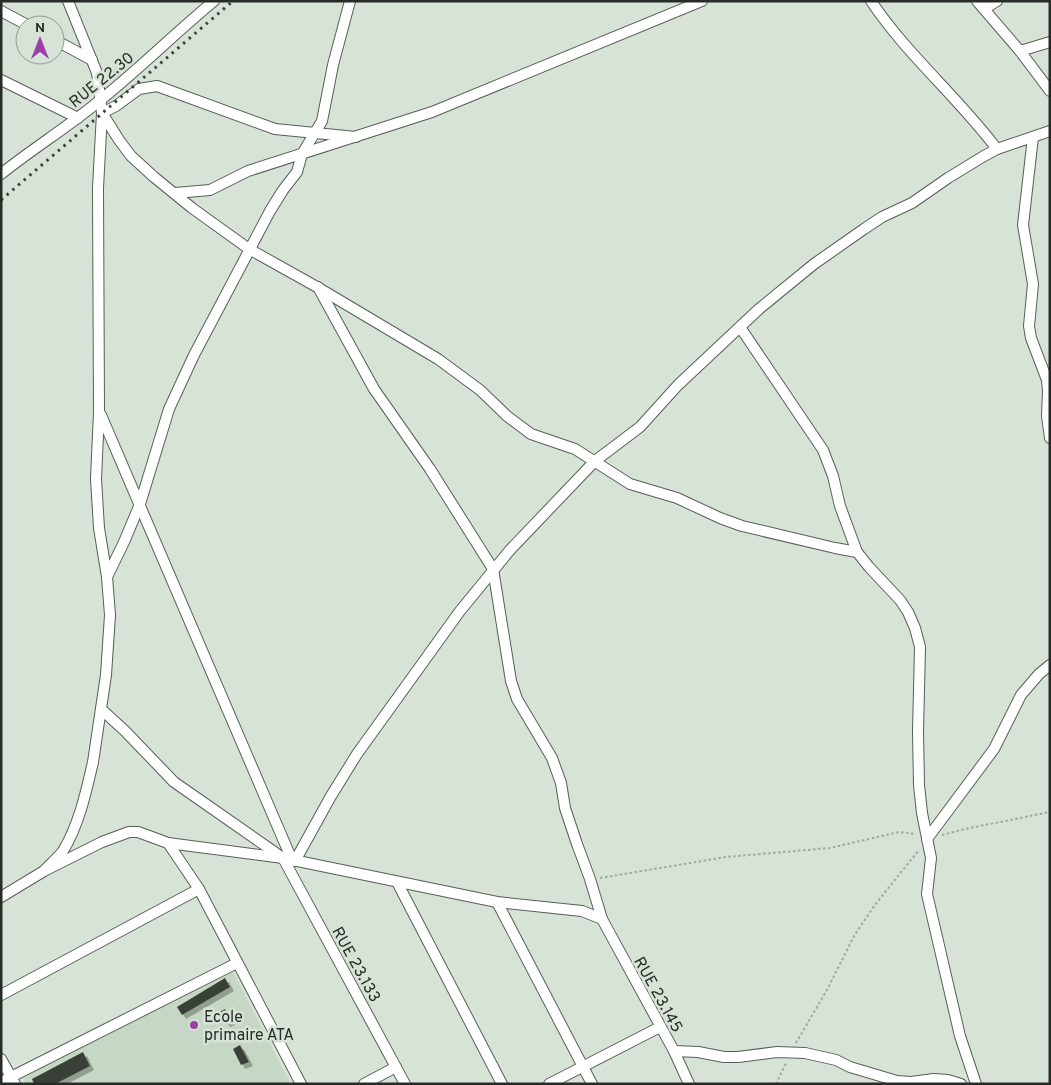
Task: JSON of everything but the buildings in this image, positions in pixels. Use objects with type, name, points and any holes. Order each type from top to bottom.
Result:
[{"type":"street","points":[[44,871],[62,852],[71,835],[82,805],[93,762],[109,640],[110,603],[96,499],[100,412],[98,188],[102,99],[98,73],[68,1]]},
{"type":"street","name":"RUE 22.30","points":[[1,174],[102,99],[214,1]]},
{"type":"street","points":[[107,577],[140,504],[169,409],[194,355],[270,211],[297,172],[302,154],[322,121],[333,64],[350,1]]},
{"type":"street","points":[[175,193],[210,190],[248,171],[432,112],[702,1]]},
{"type":"street","points":[[872,1],[904,43],[971,116],[997,149]]},
{"type":"street","points":[[977,1],[1020,50],[1050,91]]},
{"type":"street","points":[[984,10],[997,1]]},
{"type":"street","points":[[1,11],[15,19]]},
{"type":"street","points":[[1020,50],[1050,42]]},
{"type":"street","points":[[65,45],[92,60]]},
{"type":"street","points":[[1,80],[78,118]]},
{"type":"street","points":[[102,113],[116,106],[139,89],[157,86],[275,129],[356,137]]},
{"type":"street","points":[[102,113],[131,156],[192,208],[250,248],[411,342],[461,375],[525,430],[550,441],[575,448],[630,484],[677,498],[720,518],[742,526],[856,552]]},
{"type":"street","points":[[290,860],[357,754],[460,611],[493,569],[538,519],[595,461],[640,427],[678,385],[759,309],[814,264],[864,228],[912,204],[966,166],[997,149],[1050,132]]},
{"type":"street","points":[[1033,137],[1023,225],[1032,284],[1029,326],[1031,338],[1047,380],[1047,416],[1050,438]]},
{"type":"street","points":[[317,286],[369,381],[430,469],[493,569]]},
{"type":"street","points":[[740,327],[823,450],[833,476],[840,506],[856,552],[900,600],[908,612],[920,647],[919,785],[931,858],[927,894],[960,1036],[976,1084]]},
{"type":"street","name":"RUE 23.133","points":[[100,412],[290,860],[405,1084]]},
{"type":"street","name":"RUE 23.145","points":[[493,569],[511,682],[517,698],[552,758],[561,783],[565,808],[602,920],[674,1051],[689,1084]]},
{"type":"street","points":[[927,839],[994,750],[1021,695],[1039,674],[1050,665]]},
{"type":"street","points":[[101,709],[174,782],[290,860]]},
{"type":"street","points":[[1,897],[44,871],[102,842],[130,832],[148,834],[168,843],[290,860],[497,902],[582,911],[602,920]]},
{"type":"street","points":[[168,843],[199,890],[301,1084]]},
{"type":"street","points":[[397,882],[502,1084]]},
{"type":"street","points":[[1,995],[199,890]]},
{"type":"street","points":[[497,902],[592,1084]]},
{"type":"street","points":[[1,1082],[13,1080],[237,963]]},
{"type":"street","points":[[549,1084],[660,1027]]},
{"type":"street","points":[[674,1051],[738,1057],[792,1052],[819,1055],[850,1067],[897,1081],[910,1083],[948,1080],[961,1084]]},
{"type":"street","points":[[1,1059],[13,1080]]},
{"type":"street","points":[[364,1084],[396,1067]]},
{"type":"path","points":[[776,1084],[800,1033],[828,988],[854,936],[874,906],[927,839],[965,829],[1050,812]]},
{"type":"path","points":[[590,879],[726,857],[830,848],[899,832],[915,833],[927,839]]},
{"type":"shaded area","name":"Ecole primaire ATA","points":[[233,972],[291,1084],[26,1084],[23,1078]]},
{"type":"railway","points":[[1,200],[233,1]]},
{"type":"place","name":"Ecole primaire ATA","points":[[194,1025]]}]
